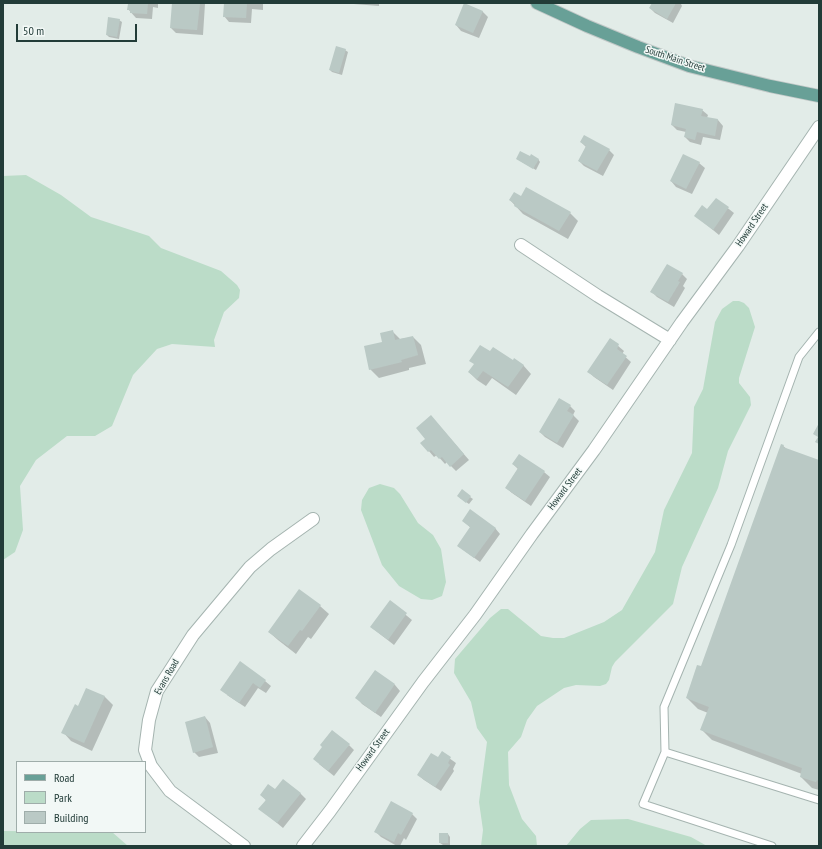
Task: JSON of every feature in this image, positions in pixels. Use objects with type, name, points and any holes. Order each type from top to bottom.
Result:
[{"type":"main road","name":"South Main Street","points":[[537,3],[586,26],[689,66],[770,86],[819,96]]},
{"type":"street","name":"Howard Street","points":[[303,846],[423,682],[476,615],[532,534],[594,450],[670,340],[738,246],[819,127]]},
{"type":"street","points":[[521,245],[598,296],[670,340]]},
{"type":"street","name":"Evans Road","points":[[244,846],[170,790],[151,766],[146,750],[149,720],[157,691],[193,635],[250,567],[271,549],[313,519]]},
{"type":"lane","points":[[772,846],[643,804],[665,752],[664,707],[731,546],[799,357],[819,332]]},
{"type":"lane","points":[[665,752],[819,800]]},
{"type":"green space","points":[[26,175],[61,195],[91,217],[149,236],[161,248],[221,271],[237,285],[240,290],[239,298],[224,312],[214,340],[215,347],[172,344],[157,349],[133,375],[112,426],[95,436],[67,436],[36,460],[20,486],[23,530],[15,552],[3,560],[3,176]]},
{"type":"green space","points":[[733,301],[744,303],[749,308],[755,327],[739,378],[739,383],[750,397],[751,405],[728,451],[718,488],[682,567],[673,604],[615,662],[612,667],[609,680],[606,684],[600,686],[576,685],[564,688],[537,706],[527,720],[521,737],[508,752],[509,785],[522,819],[536,836],[537,846],[481,846],[483,830],[479,802],[487,742],[477,728],[471,702],[454,673],[455,659],[490,618],[501,609],[508,609],[541,636],[553,638],[564,638],[604,622],[622,610],[655,552],[664,510],[692,453],[694,407],[703,389],[715,322],[722,309]]},
{"type":"green space","points":[[380,484],[394,488],[400,494],[418,523],[433,535],[441,549],[446,582],[442,596],[432,600],[421,599],[399,586],[382,565],[361,510],[362,500],[369,488]]},
{"type":"green space","points":[[628,819],[691,837],[707,846],[566,846],[580,829],[591,820]]},
{"type":"green space","points":[[3,831],[16,831],[16,833],[113,833],[128,846],[3,846]]},
{"type":"building","points":[[148,3],[147,14],[130,13],[130,10],[127,10],[128,4]]},
{"type":"building","points":[[172,3],[200,3],[197,30],[170,28]]},
{"type":"building","points":[[224,3],[247,3],[246,18],[223,17]]},
{"type":"building","points":[[464,3],[483,11],[473,33],[455,25]]},
{"type":"building","points":[[652,3],[676,3],[667,19],[649,8]]},
{"type":"building","points":[[108,17],[120,19],[117,37],[106,35]]},
{"type":"building","points":[[336,46],[346,49],[339,73],[329,70]]},
{"type":"building","points":[[675,103],[703,109],[701,116],[718,119],[715,136],[697,132],[695,140],[684,137],[686,129],[671,125]]},
{"type":"building","points":[[584,135],[610,149],[597,171],[578,161],[586,146],[580,142]]},
{"type":"building","points":[[520,151],[530,156],[531,154],[539,159],[533,169],[516,159]]},
{"type":"building","points":[[683,154],[700,162],[686,189],[670,181]]},
{"type":"building","points":[[526,187],[571,212],[559,231],[514,206],[515,204],[509,200],[514,192],[521,196]]},
{"type":"building","points":[[716,198],[729,207],[713,230],[694,216],[702,205],[707,209]]},
{"type":"building","points":[[667,264],[683,273],[678,281],[680,282],[668,302],[650,292]]},
{"type":"building","points":[[393,330],[395,340],[413,336],[418,355],[401,360],[402,362],[369,370],[364,346],[382,342],[380,333]]},
{"type":"building","points":[[610,338],[619,344],[617,349],[627,356],[607,385],[587,372]]},
{"type":"building","points":[[480,345],[490,351],[493,347],[524,365],[508,387],[483,371],[477,379],[468,372],[474,364],[469,361]]},
{"type":"building","points":[[559,398],[571,405],[567,411],[574,415],[557,443],[539,432]]},
{"type":"building","points":[[431,415],[464,454],[450,467],[442,457],[439,459],[431,450],[428,452],[420,443],[425,439],[416,428]]},
{"type":"building","points":[[819,423],[819,444],[815,442],[818,437],[813,434]]},
{"type":"building","points":[[781,444],[784,445],[783,447],[819,460],[819,781],[817,780],[816,782],[800,777],[802,768],[700,730],[709,707],[686,698],[697,665],[701,666]]},
{"type":"building","points":[[519,454],[545,471],[525,501],[505,488],[518,468],[512,464]]},
{"type":"building","points":[[462,489],[471,496],[466,503],[457,496]]},
{"type":"building","points":[[470,509],[496,528],[474,558],[457,546],[470,527],[462,521]]},
{"type":"building","points":[[299,589],[321,605],[302,631],[300,630],[288,646],[268,632]]},
{"type":"building","points":[[390,600],[407,613],[388,640],[370,627]]},
{"type":"building","points":[[240,661],[266,680],[260,688],[253,683],[239,703],[220,690]]},
{"type":"building","points":[[375,670],[395,684],[375,713],[355,698]]},
{"type":"building","points":[[86,688],[105,696],[84,743],[61,733],[75,704],[78,706]]},
{"type":"building","points":[[205,716],[213,747],[193,753],[185,722]]},
{"type":"building","points":[[332,730],[350,744],[328,771],[313,759],[322,747],[320,745]]},
{"type":"building","points":[[442,751],[451,757],[448,763],[450,765],[435,787],[417,775],[431,753],[438,757]]},
{"type":"building","points":[[283,779],[301,793],[277,823],[258,809],[266,800],[260,795],[268,784],[275,789]]},
{"type":"building","points":[[391,801],[413,813],[401,835],[398,833],[394,842],[374,832]]},
{"type":"building","points":[[439,833],[448,833],[448,843],[439,843]]}]
